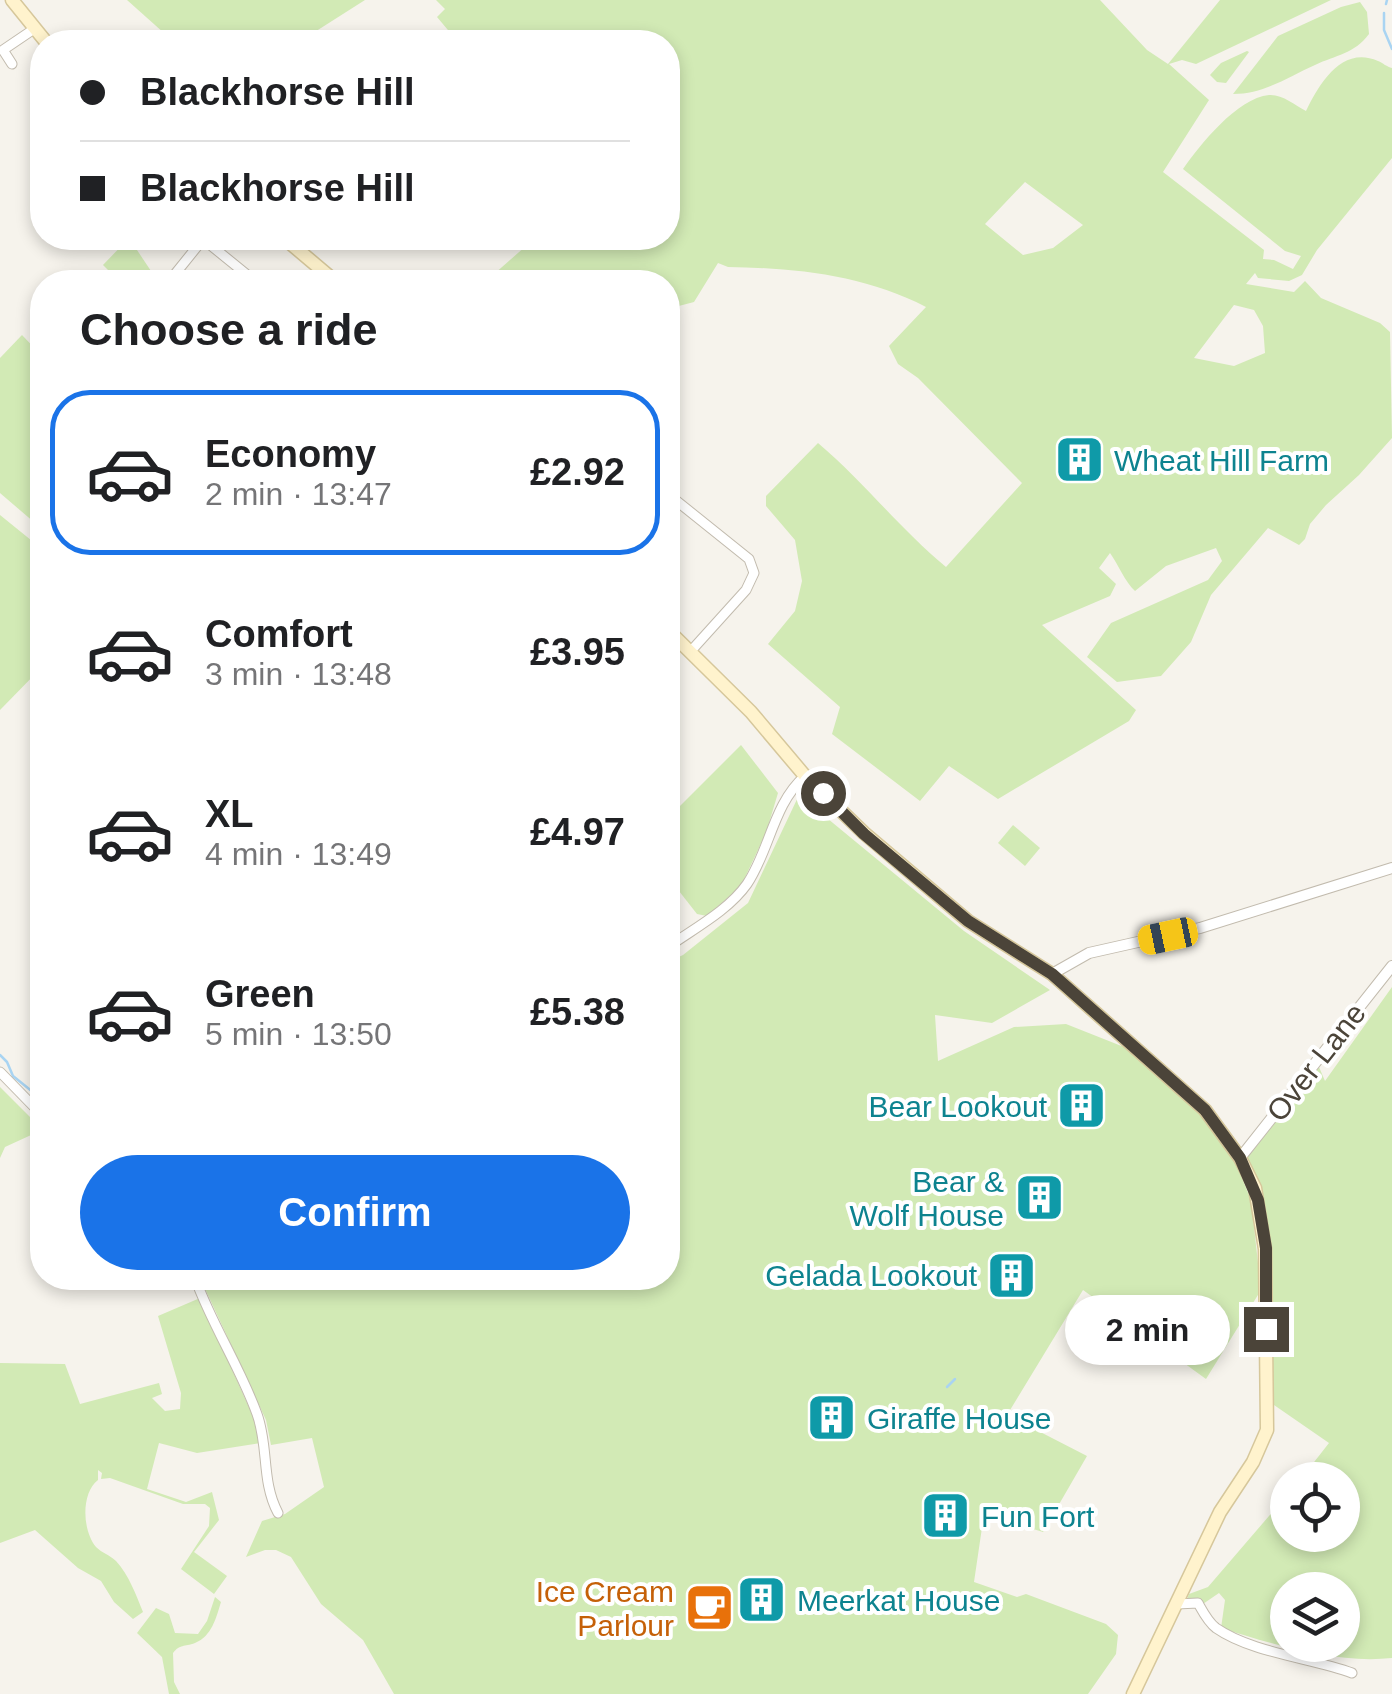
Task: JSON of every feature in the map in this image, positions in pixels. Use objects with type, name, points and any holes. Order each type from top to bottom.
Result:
[{"type":"main road","points":[[12,0],[34,29]]},
{"type":"main road","points":[[298,250],[322,270]]},
{"type":"main road","points":[[680,642],[864,834],[968,921],[1052,974],[1205,1110],[1240,1158],[1254,1188],[1263,1224],[1268,1296],[1267,1430],[1253,1462],[1220,1512],[1132,1694]]},
{"type":"street","points":[[12,64],[3,50],[30,32]]},
{"type":"street","points":[[214,250],[240,270]]},
{"type":"street","points":[[680,504],[749,559],[754,573],[746,590],[690,652]]},
{"type":"street","points":[[680,939],[745,888],[776,818],[794,787],[806,776]]},
{"type":"street","points":[[1052,974],[1088,954],[1200,928],[1392,868]]},
{"type":"street","name":"Over Lane","points":[[1240,1158],[1392,966]]},
{"type":"street","points":[[0,1072],[30,1103]]},
{"type":"street","points":[[201,1290],[256,1410],[263,1434],[268,1488],[278,1513]]},
{"type":"street","points":[[1177,1604],[1198,1603],[1210,1623],[1228,1634],[1352,1673]]},
{"type":"green space","points":[[127,0],[365,0],[318,30],[161,30]]},
{"type":"green space","points":[[436,0],[1100,0],[1147,50],[1168,64],[1220,0],[1331,0],[1196,64],[1182,60],[1169,64],[1209,100],[1163,172],[1264,250],[1263,259],[1293,269],[1301,256],[1285,251],[1183,169],[1220,124],[1244,104],[1269,95],[1279,96],[1306,111],[1325,80],[1342,63],[1365,57],[1392,68],[1392,158],[1317,250],[1302,275],[1289,281],[1258,278],[1255,273],[1246,284],[1294,292],[1305,281],[1321,298],[1380,323],[1390,332],[1392,438],[1326,505],[1299,545],[1268,528],[1211,595],[1191,642],[1161,676],[1117,682],[1087,657],[1111,623],[1208,580],[1222,561],[1216,548],[1166,566],[1135,591],[1110,553],[1099,568],[1116,584],[1110,596],[1042,625],[1136,710],[1129,721],[998,799],[949,766],[920,801],[832,734],[840,707],[768,644],[795,611],[802,581],[795,540],[766,506],[766,496],[818,443],[946,567],[1022,483],[918,378],[898,364],[889,346],[926,307],[854,281],[718,263],[694,302],[680,306],[680,270],[499,270],[521,250],[680,250],[680,30],[448,30],[437,17],[445,9]],"holes":[[[1025,182],[1083,225],[1053,248],[1023,255],[985,224]],[[1234,305],[1254,310],[1263,326],[1265,353],[1234,366],[1194,358]]]},
{"type":"green space","points":[[1360,2],[1367,12],[1369,34],[1357,46],[1265,88],[1233,94],[1278,36]]},
{"type":"green space","points":[[1247,51],[1226,83],[1217,82],[1210,75],[1221,63]]},
{"type":"green space","points":[[117,250],[137,250],[150,270],[108,270],[103,265]]},
{"type":"green space","points":[[22,335],[30,343],[30,519],[0,493],[0,358]]},
{"type":"green space","points":[[0,515],[30,539],[30,679],[0,710]]},
{"type":"green space","points":[[741,745],[778,793],[766,833],[741,886],[707,916],[697,914],[680,892],[680,806]]},
{"type":"green space","points":[[799,795],[964,931],[1050,990],[992,1023],[935,1015],[938,1061],[1014,1027],[1066,1024],[1124,1047],[1200,1114],[1235,1161],[1251,1200],[1261,1290],[1206,1379],[1083,1290],[1007,1415],[1087,1456],[1043,1532],[984,1514],[974,1582],[1017,1597],[1026,1594],[1106,1624],[1118,1635],[1116,1654],[1088,1694],[394,1694],[363,1640],[321,1604],[291,1557],[265,1550],[246,1557],[262,1521],[285,1514],[324,1487],[312,1438],[271,1445],[266,1420],[206,1290],[680,1290],[680,956],[748,903]]},
{"type":"green space","points":[[1013,825],[1040,848],[1025,866],[998,843]]},
{"type":"green space","points":[[1392,987],[1392,1658],[1360,1658],[1360,1572],[1270,1572],[1270,1643],[1221,1628],[1225,1600],[1219,1593],[1200,1606],[1186,1602],[1189,1594],[1208,1587],[1270,1515],[1270,1552],[1360,1552],[1360,1462],[1314,1462],[1329,1443],[1274,1405],[1266,1209],[1247,1158],[1319,1067],[1325,1081]]},
{"type":"green space","points":[[0,1087],[30,1117],[30,1136],[5,1147],[0,1158]]},
{"type":"green space","points":[[200,1298],[256,1423],[261,1443],[197,1453],[159,1443],[147,1489],[186,1502],[212,1492],[219,1520],[194,1552],[227,1576],[214,1594],[181,1569],[209,1526],[210,1508],[205,1504],[183,1504],[110,1478],[101,1479],[98,1470],[98,1480],[86,1502],[88,1531],[96,1547],[116,1561],[128,1579],[143,1612],[133,1619],[114,1602],[101,1581],[78,1568],[35,1530],[0,1543],[0,1363],[65,1364],[80,1404],[159,1383],[162,1394],[152,1398],[165,1411],[180,1409],[181,1393],[158,1316]]},
{"type":"green space","points":[[215,1597],[221,1602],[209,1631],[201,1640],[173,1653],[174,1682],[180,1694],[169,1694],[162,1657],[137,1633],[156,1608],[169,1614],[175,1633],[198,1634]]},
{"type":"waterway","points":[[1386,4],[1387,0]]},
{"type":"waterway","points":[[1384,13],[1384,30],[1392,49]]},
{"type":"waterway","points":[[0,1055],[13,1076],[30,1090]]},
{"type":"waterway","points":[[947,1387],[955,1379]]},
{"type":"place","name":"Wheat Hill Farm","points":[[1079,460]]},
{"type":"place","name":"Bear Lookout","points":[[1082,1106]]},
{"type":"place","name":"Bear & Wolf House","points":[[1039,1198]]},
{"type":"place","name":"Gelada Lookout","points":[[1012,1275]]},
{"type":"place","name":"Giraffe House","points":[[832,1418]]},
{"type":"place","name":"Fun Fort","points":[[946,1516]]},
{"type":"place","name":"Meerkat House","points":[[762,1600]]},
{"type":"place","name":"Ice Cream Parlour","points":[[709,1608]]},
{"type":"route","points":[[823,793],[864,834],[968,921],[1052,974],[1205,1110],[1240,1158],[1258,1200],[1266,1248],[1266,1329]]}]
